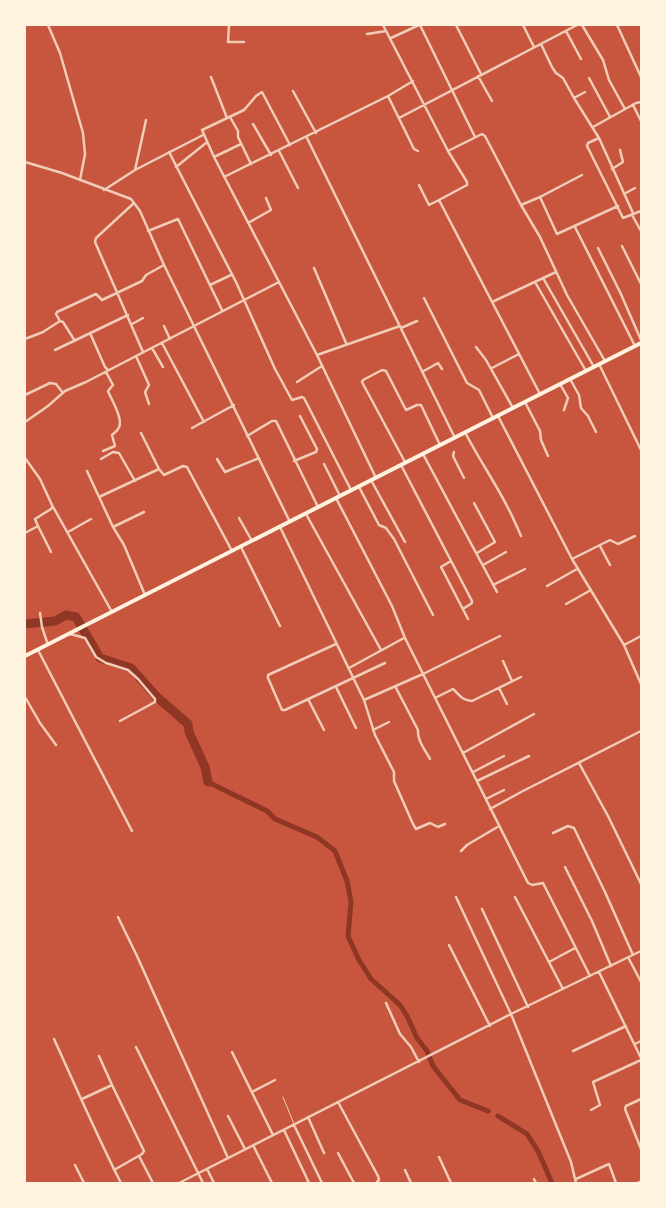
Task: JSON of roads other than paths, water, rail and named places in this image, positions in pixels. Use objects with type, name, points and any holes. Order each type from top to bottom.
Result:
[{"type":"main road","points":[[25,656],[440,445],[451,442],[465,432],[641,342]]},
{"type":"street","points":[[48,25],[60,53],[83,134],[85,154],[80,180]]},
{"type":"street","points":[[229,25],[228,42],[244,42]]},
{"type":"street","points":[[383,25],[448,151],[467,183],[428,205],[419,185]]},
{"type":"street","points":[[391,38],[420,25],[475,137]]},
{"type":"street","points":[[456,25],[482,74]]},
{"type":"street","points":[[523,25],[534,47]]},
{"type":"street","points":[[399,118],[577,25]]},
{"type":"street","points":[[582,25],[603,60],[609,80],[625,109]]},
{"type":"street","points":[[617,25],[641,77]]},
{"type":"street","points":[[367,34],[386,31]]},
{"type":"street","points":[[566,31],[581,58]]},
{"type":"street","points":[[540,44],[555,71],[563,78],[599,138],[633,212],[632,215],[641,231]]},
{"type":"street","points":[[478,76],[492,101]]},
{"type":"street","points":[[211,77],[228,118],[238,131],[237,136],[251,164]]},
{"type":"street","points":[[590,78],[610,117]]},
{"type":"street","points":[[224,177],[307,138],[413,81]]},
{"type":"street","points":[[293,92],[316,133]]},
{"type":"street","points":[[574,98],[585,92]]},
{"type":"street","points":[[290,145],[263,93],[256,96],[246,109],[202,130],[206,143],[317,354],[405,542]]},
{"type":"street","points":[[388,96],[414,149],[418,151]]},
{"type":"street","points":[[593,127],[641,102]]},
{"type":"street","points":[[633,105],[641,120]]},
{"type":"street","points":[[136,170],[146,120]]},
{"type":"street","points":[[253,124],[271,155]]},
{"type":"street","points":[[448,151],[482,134],[485,136],[540,237],[578,315],[605,361]]},
{"type":"street","points":[[104,190],[136,170],[203,135]]},
{"type":"street","points":[[307,138],[455,438]]},
{"type":"street","points":[[599,138],[588,143],[587,146],[623,218],[641,211]]},
{"type":"street","points":[[176,166],[206,143]]},
{"type":"street","points":[[214,157],[241,144]]},
{"type":"street","points":[[612,169],[624,161],[620,150]]},
{"type":"street","points":[[279,151],[298,188]]},
{"type":"street","points":[[169,152],[244,300],[276,369],[293,400],[302,396],[304,398],[351,490]]},
{"type":"street","points":[[25,162],[80,180],[131,200],[140,211],[164,265],[290,522]]},
{"type":"street","points":[[521,205],[582,175]]},
{"type":"street","points":[[624,194],[634,188]]},
{"type":"street","points":[[540,197],[557,234],[618,206]]},
{"type":"street","points":[[248,223],[271,210],[266,198]]},
{"type":"street","points":[[439,200],[540,394]]},
{"type":"street","points":[[134,204],[96,238],[98,249],[143,352]]},
{"type":"street","points":[[148,231],[178,219],[222,310]]},
{"type":"street","points":[[575,227],[635,346]]},
{"type":"street","points":[[622,246],[641,284]]},
{"type":"street","points":[[598,248],[620,292],[641,342]]},
{"type":"street","points":[[75,341],[63,322],[60,321],[56,314],[57,312],[96,294],[102,300],[142,281],[146,275],[164,265]]},
{"type":"street","points":[[314,268],[346,343]]},
{"type":"street","points":[[492,302],[556,272]]},
{"type":"street","points":[[210,285],[231,275]]},
{"type":"street","points":[[544,278],[594,367]]},
{"type":"street","points":[[25,422],[70,388],[280,282]]},
{"type":"street","points":[[535,282],[586,371]]},
{"type":"street","points":[[424,298],[467,383],[479,390],[493,418]]},
{"type":"street","points":[[55,350],[128,315]]},
{"type":"street","points":[[132,324],[142,318]]},
{"type":"street","points":[[25,339],[43,332],[60,321]]},
{"type":"street","points":[[317,354],[417,321]]},
{"type":"street","points":[[164,326],[170,339]]},
{"type":"street","points":[[90,333],[113,385],[108,391],[119,416],[120,423],[119,428],[112,435],[115,446],[103,451]]},
{"type":"street","points":[[162,343],[204,422]]},
{"type":"street","points":[[476,347],[479,353],[484,356],[513,408]]},
{"type":"street","points":[[152,348],[164,367]]},
{"type":"street","points":[[491,368],[519,354]]},
{"type":"street","points":[[136,356],[149,385],[145,392],[149,404]]},
{"type":"street","points":[[422,372],[438,363],[442,369]]},
{"type":"street","points":[[599,364],[641,450]]},
{"type":"street","points":[[297,382],[322,366]]},
{"type":"street","points":[[440,445],[420,405],[406,410],[385,370],[362,381],[472,601],[463,609]]},
{"type":"street","points":[[570,379],[579,395],[581,408],[588,416],[596,432]]},
{"type":"street","points":[[25,395],[50,383],[56,384],[64,392]]},
{"type":"street","points":[[560,384],[568,398],[564,410]]},
{"type":"street","points":[[525,402],[540,431],[541,440],[548,456]]},
{"type":"street","points":[[192,428],[234,406]]},
{"type":"street","points":[[294,461],[316,452],[317,449],[300,416]]},
{"type":"street","points":[[498,416],[577,569],[624,645],[641,684]]},
{"type":"street","points":[[247,435],[272,421],[276,421],[318,507]]},
{"type":"street","points":[[465,432],[509,510],[521,536]]},
{"type":"street","points":[[141,433],[159,469],[164,475],[183,466],[187,467],[232,551]]},
{"type":"street","points":[[101,459],[114,452],[119,452],[135,480]]},
{"type":"street","points":[[454,452],[453,456],[464,478]]},
{"type":"street","points":[[423,454],[497,592]]},
{"type":"street","points":[[217,459],[225,472],[259,458]]},
{"type":"street","points":[[26,461],[40,479],[52,505],[112,612]]},
{"type":"street","points":[[324,464],[340,496]]},
{"type":"street","points":[[99,497],[159,469]]},
{"type":"street","points":[[87,471],[113,527],[124,545],[145,595]]},
{"type":"street","points":[[359,487],[379,525],[386,528],[394,539],[433,615]]},
{"type":"street","points":[[336,498],[392,606],[405,638],[528,882],[533,885],[543,883],[590,976]]},
{"type":"street","points":[[474,503],[495,542],[477,553]]},
{"type":"street","points":[[51,552],[35,518],[52,509],[52,505]]},
{"type":"street","points":[[113,527],[144,512]]},
{"type":"street","points":[[306,514],[381,650]]},
{"type":"street","points":[[238,518],[252,541]]},
{"type":"street","points":[[68,532],[91,519]]},
{"type":"street","points":[[25,533],[38,526]]},
{"type":"street","points":[[280,526],[364,700],[373,730],[394,772],[394,781],[415,828],[418,829],[430,823],[438,827],[445,824]]},
{"type":"street","points":[[572,559],[611,540],[618,544],[635,536]]},
{"type":"street","points":[[600,546],[610,564]]},
{"type":"street","points":[[241,547],[280,626]]},
{"type":"street","points":[[483,565],[506,552]]},
{"type":"street","points":[[452,561],[440,567],[468,619]]},
{"type":"street","points":[[494,585],[525,569]]},
{"type":"street","points":[[548,586],[577,569]]},
{"type":"street","points":[[566,604],[590,590]]},
{"type":"street","points":[[40,612],[42,627],[48,645]]},
{"type":"street","points":[[70,634],[85,638],[95,655],[103,661],[132,673],[155,699],[155,702],[120,722]]},
{"type":"street","points":[[364,700],[423,674],[500,636]]},
{"type":"street","points":[[624,645],[641,636]]},
{"type":"street","points":[[349,668],[405,638]]},
{"type":"street","points":[[336,644],[268,675],[282,710],[385,663]]},
{"type":"street","points":[[38,650],[132,830]]},
{"type":"street","points":[[503,661],[512,681]]},
{"type":"street","points":[[435,698],[453,689],[460,698],[472,702],[520,677]]},
{"type":"street","points":[[336,686],[356,728]]},
{"type":"street","points":[[395,686],[418,730],[417,734],[430,759]]},
{"type":"street","points":[[499,688],[507,704]]},
{"type":"street","points":[[25,697],[40,723],[56,745]]},
{"type":"street","points":[[308,699],[324,730]]},
{"type":"street","points":[[463,753],[534,714]]},
{"type":"street","points":[[373,730],[389,722]]},
{"type":"street","points":[[490,809],[641,731]]},
{"type":"street","points":[[473,772],[504,756]]},
{"type":"street","points":[[478,781],[529,756]]},
{"type":"street","points":[[579,762],[641,884]]},
{"type":"street","points":[[486,799],[504,790]]},
{"type":"street","points":[[461,851],[467,845],[499,826]]},
{"type":"street","points":[[553,832],[568,826],[574,828],[633,955]]},
{"type":"street","points":[[564,867],[592,921],[611,966]]},
{"type":"street","points":[[456,897],[511,1014],[563,1141],[576,1181],[609,1164],[616,1183]]},
{"type":"street","points":[[515,897],[563,989]]},
{"type":"street","points":[[482,909],[528,1007]]},
{"type":"street","points":[[118,917],[228,1158]]},
{"type":"street","points":[[449,945],[490,1026]]},
{"type":"street","points":[[549,962],[575,948]]},
{"type":"street","points":[[179,1183],[511,1014],[641,951]]},
{"type":"street","points":[[628,957],[641,982]]},
{"type":"street","points":[[591,1110],[600,1105],[593,1082],[641,1059],[599,972]]},
{"type":"street","points":[[386,1004],[400,1034],[420,1061]]},
{"type":"street","points":[[573,1051],[626,1026]]},
{"type":"street","points":[[54,1039],[99,1141],[121,1183]]},
{"type":"street","points":[[635,1044],[641,1041]]},
{"type":"street","points":[[136,1047],[203,1183]]},
{"type":"street","points":[[232,1052],[273,1135]]},
{"type":"street","points":[[99,1056],[144,1151],[139,1156],[114,1170]]},
{"type":"street","points":[[252,1092],[275,1080]]},
{"type":"street","points":[[82,1099],[112,1085]]},
{"type":"street","points":[[641,1099],[626,1106],[625,1109],[641,1149]]},
{"type":"street","points":[[338,1102],[378,1176],[379,1180],[376,1183]]},
{"type":"street","points":[[228,1116],[245,1149]]},
{"type":"street","points":[[308,1117],[324,1153]]},
{"type":"street","points":[[294,1125],[322,1183]]},
{"type":"street","points":[[284,1130],[309,1183]]},
{"type":"street","points":[[253,1145],[272,1183]]},
{"type":"street","points":[[338,1153],[354,1183]]},
{"type":"street","points":[[139,1156],[153,1183]]},
{"type":"street","points":[[439,1157],[451,1183]]},
{"type":"street","points":[[75,1165],[84,1183]]},
{"type":"street","points":[[207,1169],[214,1183]]},
{"type":"street","points":[[405,1170],[410,1183]]},
{"type":"street","points":[[534,1179],[536,1183]]},
{"type":"lane","points":[[283,1097],[294,1125]]},
{"type":"waterway","points":[[25,624],[55,621],[66,615],[76,617],[100,658],[131,668],[157,697],[188,724],[189,732],[205,767],[208,782]]},
{"type":"waterway","points":[[208,782],[267,811],[275,819],[317,837],[335,851],[347,881],[351,902],[348,936],[359,960],[371,979],[400,1005],[417,1038],[427,1051],[433,1066],[460,1100],[488,1111]]},
{"type":"waterway","points":[[498,1116],[527,1134],[538,1151],[552,1183]]}]
